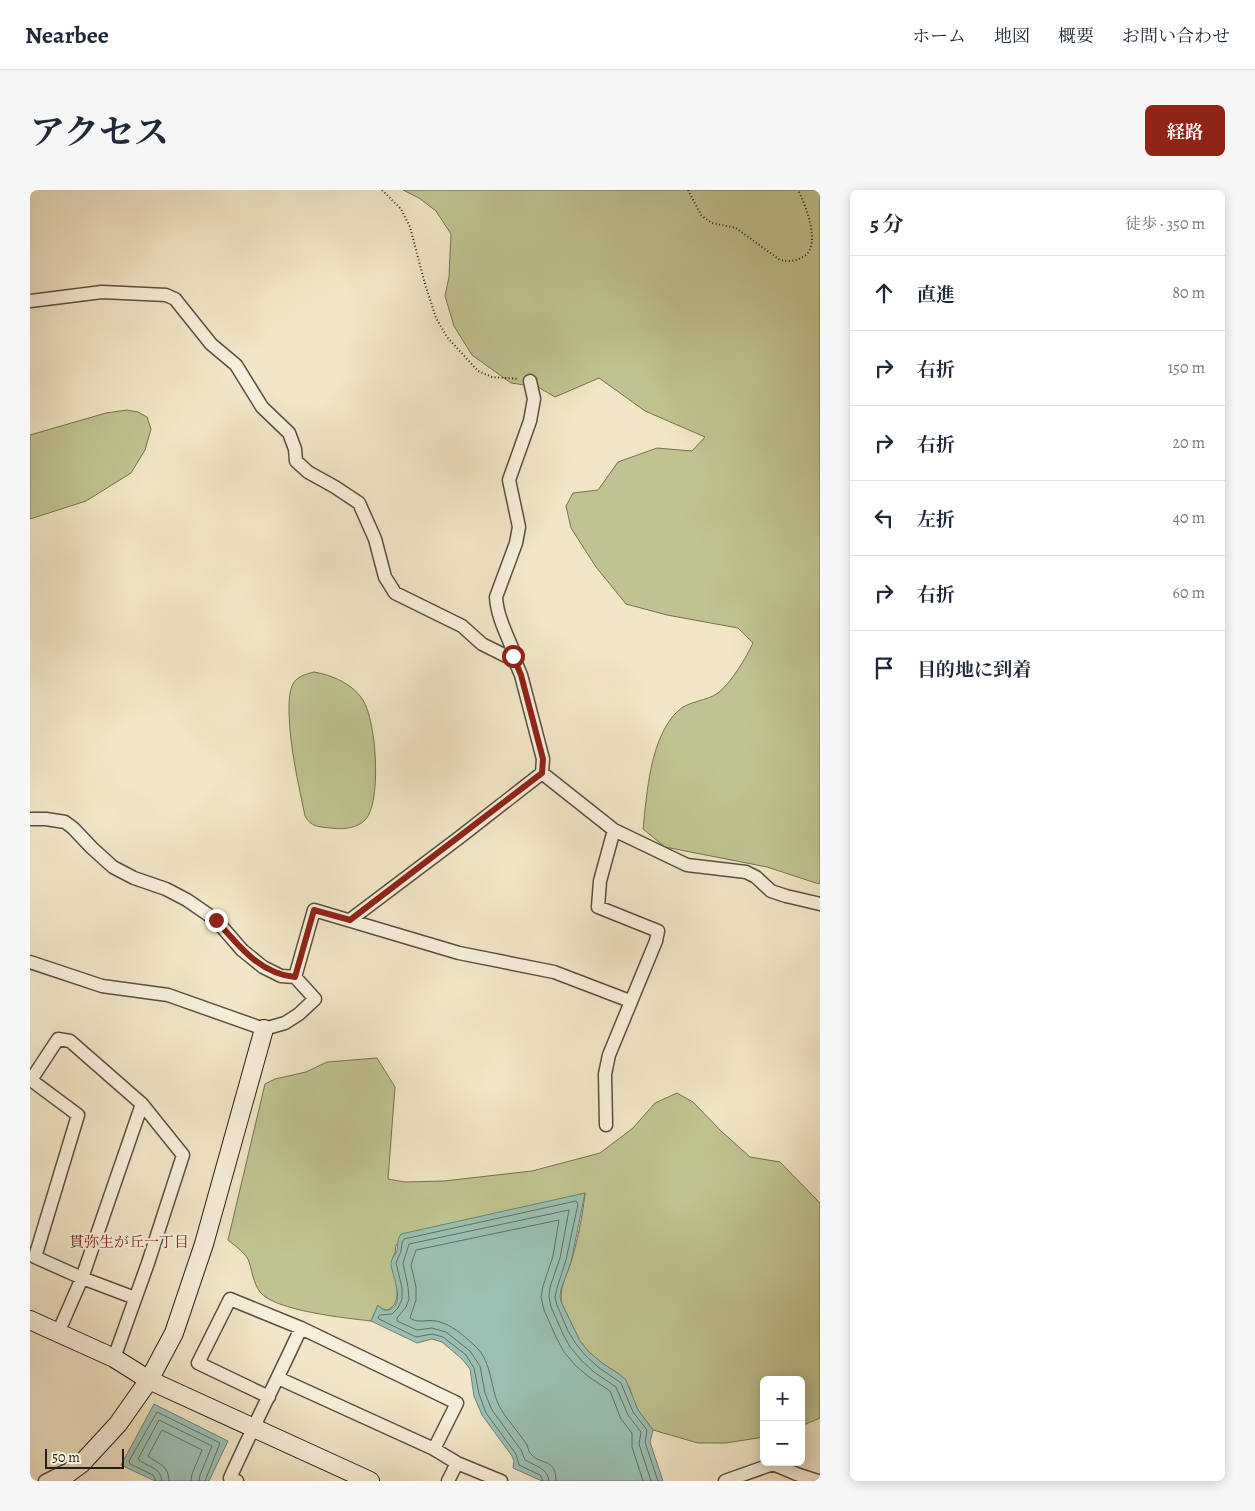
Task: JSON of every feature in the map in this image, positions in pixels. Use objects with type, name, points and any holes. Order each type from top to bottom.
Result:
[{"type":"street","points":[[30,301],[102,292],[166,295],[175,299],[210,344],[236,365],[262,407],[289,433],[295,449],[296,461],[308,472],[360,503],[375,539],[385,577],[395,593],[462,626],[482,644],[506,656],[513,656]]},
{"type":"street","points":[[513,656],[516,655],[502,620],[496,597],[516,543],[519,527],[509,480],[530,421],[534,398],[530,381]]},
{"type":"street","points":[[350,920],[542,773],[543,759],[521,675],[513,656]]},
{"type":"street","points":[[542,773],[614,830],[687,865],[746,872],[756,877],[772,891],[820,904]]},
{"type":"street","points":[[30,819],[65,822],[113,867],[187,900],[216,920],[242,950],[262,967],[281,976],[295,977],[315,999],[299,1014],[285,1023],[264,1029],[168,995],[102,986],[30,962]]},
{"type":"street","points":[[606,1125],[605,1074],[609,1055],[656,941],[658,931],[598,907],[600,881],[614,830]]},
{"type":"street","points":[[295,977],[314,910],[459,953],[554,972],[630,1001]]},
{"type":"street","points":[[58,1481],[82,1463],[118,1424],[149,1380],[174,1333],[204,1244],[264,1029]]},
{"type":"street","points":[[114,1358],[135,1298],[183,1155],[142,1104],[70,1041],[58,1039],[31,1080],[78,1116],[36,1257],[82,1278],[135,1298]]},
{"type":"street","points":[[58,1333],[82,1278],[142,1104]]},
{"type":"street","points":[[268,1397],[198,1363],[230,1299],[301,1328],[457,1403],[434,1449]]},
{"type":"street","points":[[30,1320],[114,1358],[149,1380],[370,1481]]},
{"type":"street","points":[[237,1481],[230,1478],[301,1328]]},
{"type":"street","points":[[278,1378],[434,1449],[457,1463],[501,1481]]},
{"type":"street","points":[[45,1481],[82,1463]]},
{"type":"street","points":[[448,1481],[457,1463]]},
{"type":"street","points":[[725,1481],[773,1464],[798,1478],[818,1481]]},
{"type":"path","points":[[382,190],[401,210],[410,226],[436,318],[448,338],[478,372],[492,377],[530,381]]},
{"type":"path","points":[[688,190],[700,215],[712,223],[736,228],[780,260],[789,262],[799,260],[808,253],[814,244],[809,212],[798,190]]},
{"type":"green space","points":[[403,190],[820,190],[819,884],[767,867],[665,847],[643,829],[652,766],[662,734],[669,721],[683,707],[714,696],[723,689],[738,670],[753,643],[738,628],[667,615],[626,604],[596,567],[571,528],[566,506],[573,493],[598,490],[618,462],[657,448],[692,451],[705,437],[645,411],[599,378],[555,397],[538,387],[511,383],[472,355],[454,326],[445,296],[449,277],[451,234],[436,211],[419,198]]},
{"type":"green space","points":[[127,410],[138,412],[147,417],[151,429],[145,450],[131,473],[86,501],[30,519],[30,435],[106,413]]},
{"type":"green space","points":[[314,672],[328,675],[354,689],[363,700],[371,724],[374,740],[375,792],[368,816],[357,826],[341,829],[319,827],[310,822],[305,816],[293,752],[289,699],[293,683],[298,678]]},
{"type":"green space","points":[[377,1058],[395,1087],[388,1179],[405,1182],[444,1181],[532,1171],[600,1153],[633,1128],[655,1103],[677,1093],[693,1102],[750,1157],[780,1162],[820,1203],[820,1418],[805,1424],[805,1376],[760,1376],[760,1438],[726,1443],[698,1443],[653,1430],[638,1410],[632,1399],[630,1388],[619,1374],[589,1352],[580,1341],[562,1304],[562,1288],[575,1246],[585,1193],[396,1245],[393,1257],[397,1298],[395,1304],[387,1310],[378,1305],[371,1321],[295,1309],[268,1299],[260,1292],[246,1256],[228,1240],[265,1084],[275,1079],[306,1072],[327,1062]]},
{"type":"water","points":[[585,1193],[571,1262],[560,1297],[580,1341],[589,1352],[626,1380],[638,1410],[653,1430],[650,1442],[663,1481],[542,1481],[513,1468],[514,1461],[512,1456],[482,1415],[474,1396],[470,1369],[462,1359],[442,1342],[432,1339],[417,1343],[371,1321],[378,1305],[383,1310],[388,1310],[397,1303],[397,1290],[391,1264],[401,1234]]},
{"type":"water","points":[[154,1404],[228,1441],[209,1481],[155,1481],[121,1465]]},
{"type":"district","name":"貫弥生が丘一丁目","points":[[129,1242]]},
{"type":"route","points":[[216,920],[242,950],[262,967],[281,976],[295,977],[314,910],[350,920],[542,773],[543,759],[521,675],[513,656]]}]
